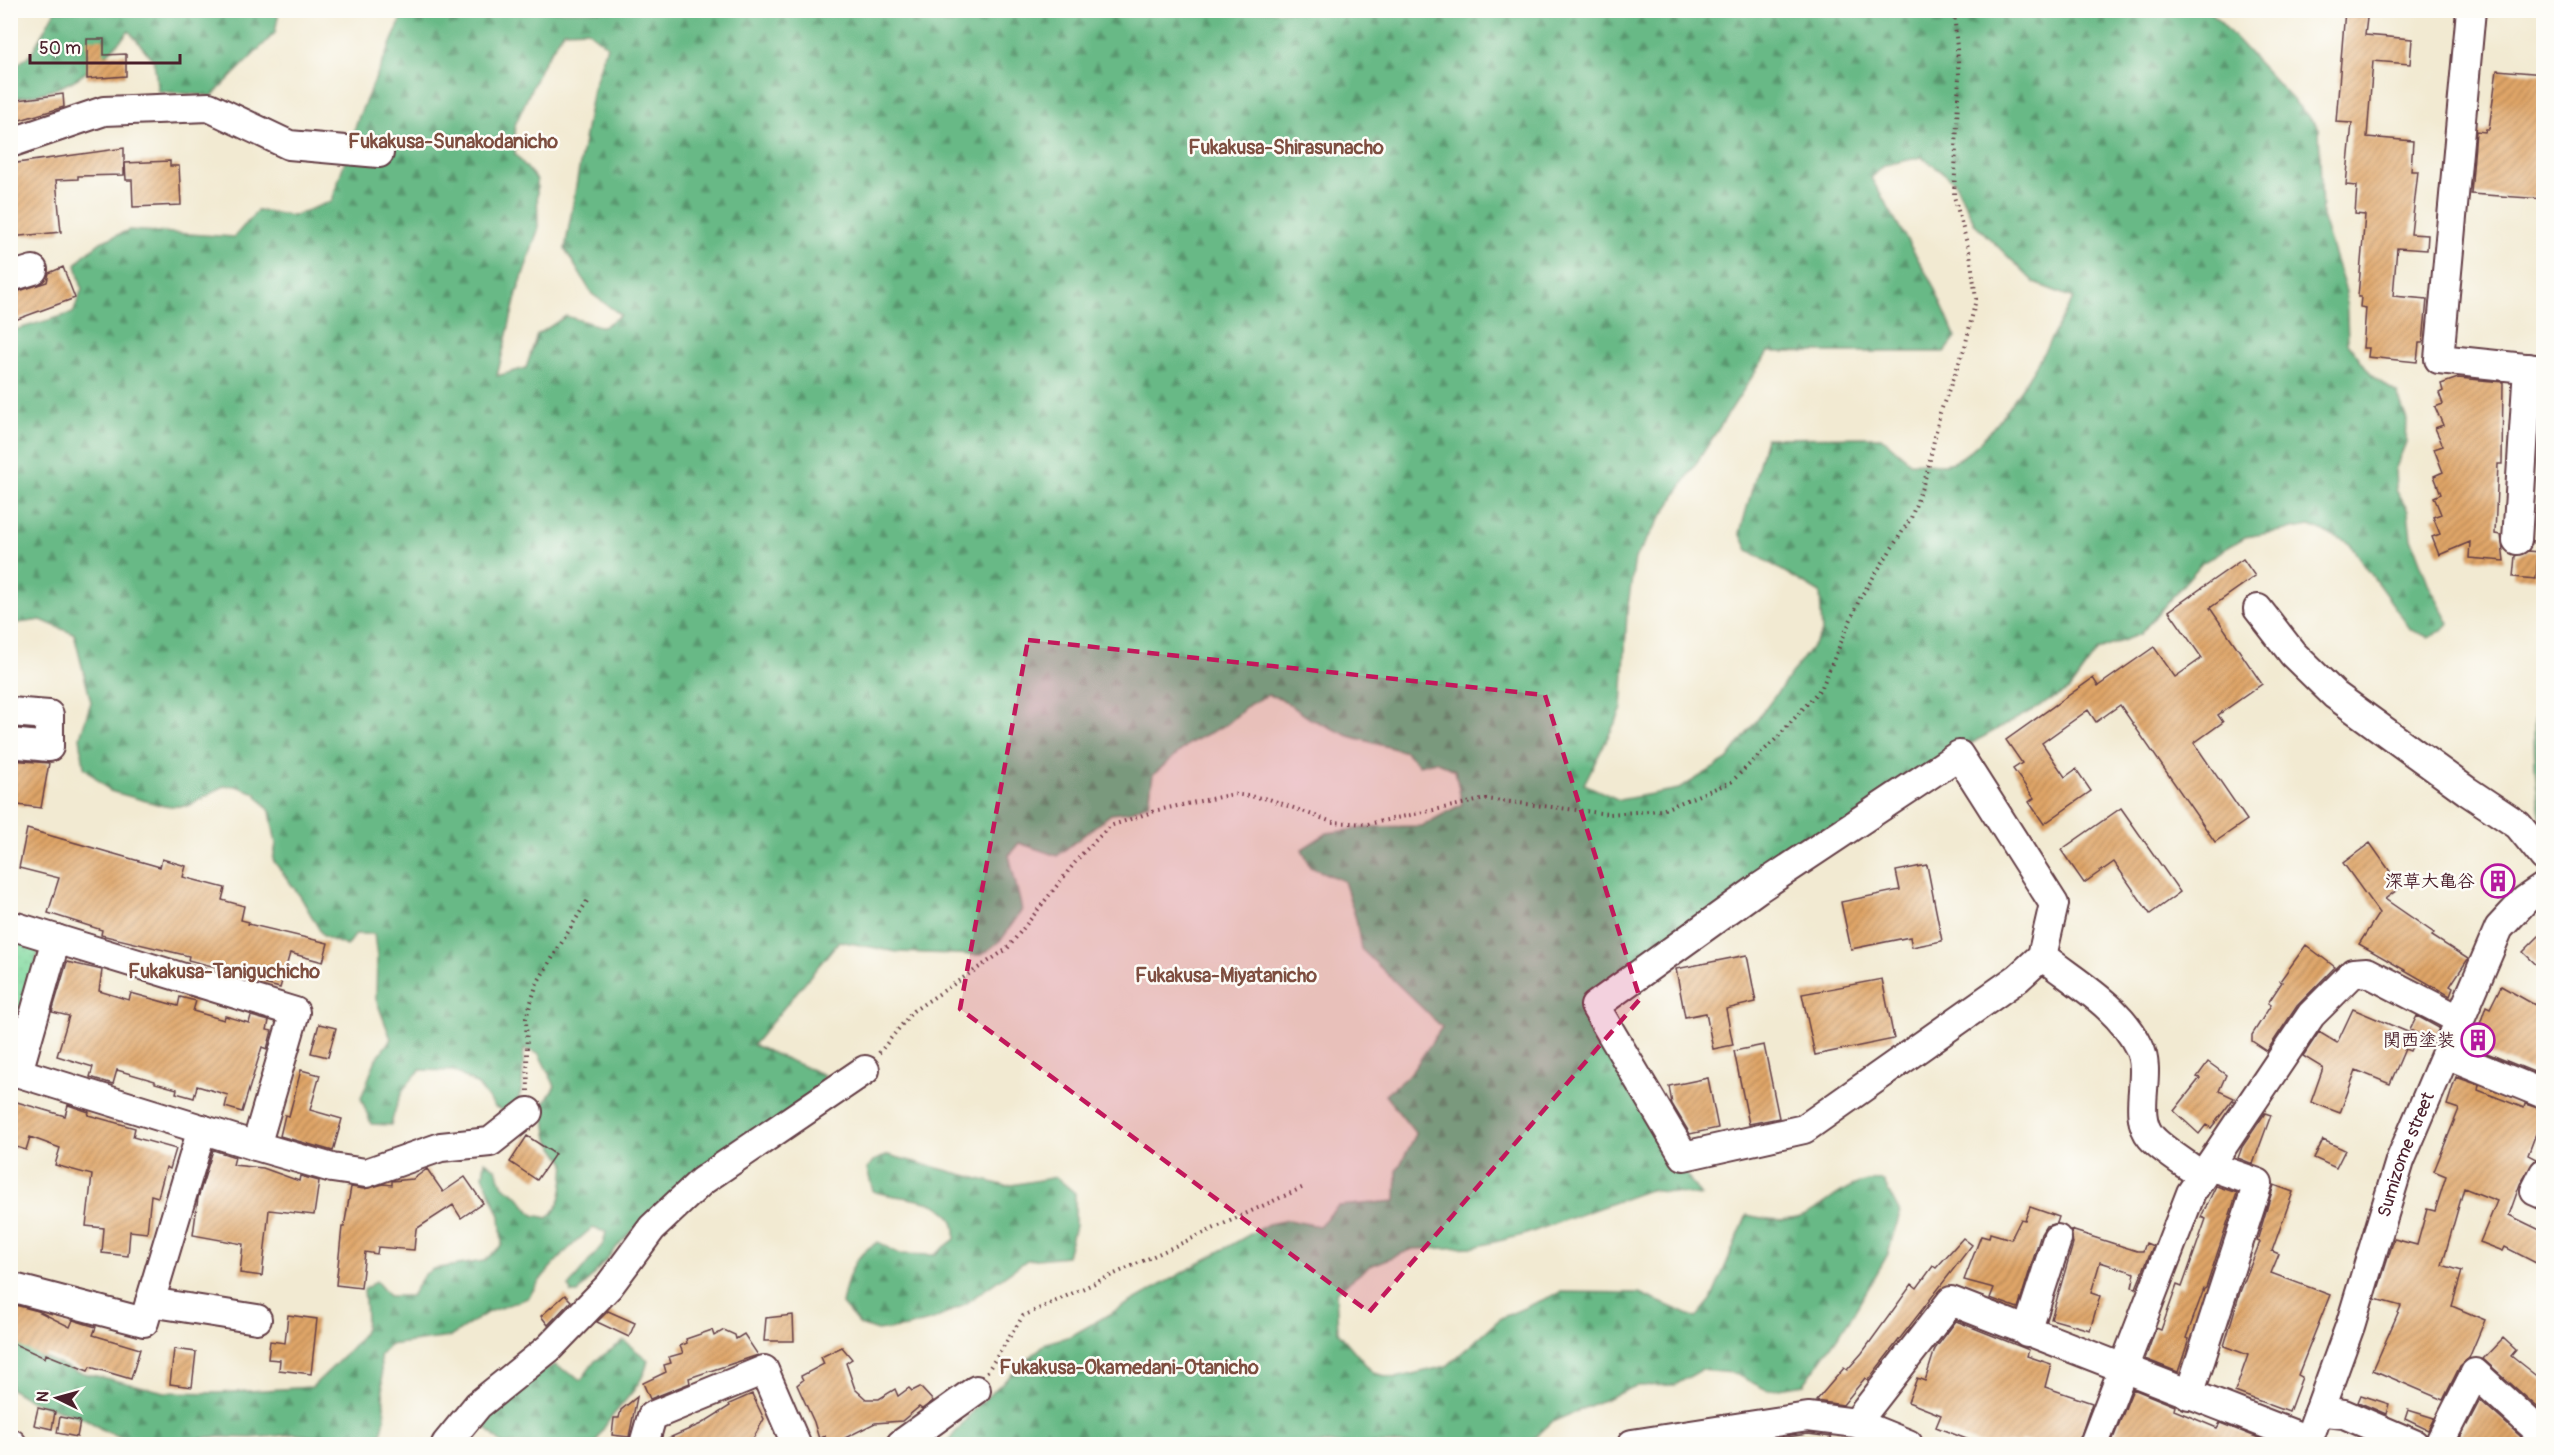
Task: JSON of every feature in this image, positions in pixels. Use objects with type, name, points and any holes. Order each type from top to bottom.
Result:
[{"type":"street","points":[[2471,10],[2439,359],[2536,369],[2526,529]]},
{"type":"street","points":[[10,143],[104,111],[209,107],[289,146],[379,153]]},
{"type":"street","points":[[2258,609],[2293,654],[2335,695],[2467,791],[2518,825],[2544,857]]},
{"type":"street","points":[[10,712],[49,715],[49,747],[10,743]]},
{"type":"street","points":[[1959,755],[2054,904],[2042,956],[2018,978],[1804,1129],[1684,1156],[1595,1006],[1759,888],[1959,755]]},
{"type":"street","name":"Sumizome street","points":[[2308,1442],[2350,1326],[2400,1161],[2499,928],[2524,900],[2544,887]]},
{"type":"street","points":[[10,925],[295,1012],[256,1146]]},
{"type":"street","points":[[56,939],[14,1071],[256,1146],[332,1168],[366,1173],[441,1147],[490,1142],[528,1112]]},
{"type":"street","points":[[2042,956],[2118,1015],[2140,1048],[2145,1071],[2145,1125],[2151,1138],[2206,1171],[2258,1183],[2189,1395]]},
{"type":"street","points":[[2094,1444],[2191,1193],[2311,1016],[2353,973],[2367,972],[2460,1020]]},
{"type":"street","points":[[2446,1054],[2544,1094]]},
{"type":"street","points":[[446,1444],[478,1405],[549,1348],[609,1286],[652,1228],[702,1180],[865,1070]]},
{"type":"street","points":[[10,1287],[144,1322],[202,1129]]},
{"type":"street","points":[[2544,1173],[2535,1191],[2544,1196]]},
{"type":"street","points":[[2027,1332],[2057,1239]]},
{"type":"street","points":[[1856,1423],[1951,1301],[2308,1442]]},
{"type":"street","points":[[150,1302],[257,1319]]},
{"type":"street","points":[[644,1444],[652,1416],[764,1370],[796,1444]]},
{"type":"street","points":[[2439,1444],[2475,1373],[2544,1436]]},
{"type":"street","points":[[901,1444],[976,1390]]},
{"type":"street","points":[[2319,1411],[2344,1414],[2414,1444]]},
{"type":"street","points":[[1632,1444],[1757,1435],[1808,1417],[1856,1423],[1908,1444]]},
{"type":"path","points":[[865,1070],[913,1011],[1007,949],[1081,855],[1110,826],[1158,810],[1234,794],[1269,799],[1332,822],[1368,824],[1486,799],[1609,814],[1662,810],[1731,782],[1778,737],[1822,687],[1860,598],[1911,518],[1927,473],[1940,412],[1965,347],[1976,299],[1971,254],[1954,196],[1959,75],[1954,10]]},
{"type":"path","points":[[528,1112],[526,1018],[537,983],[587,901]]},
{"type":"path","points":[[976,1390],[1023,1316],[1306,1186]]},
{"type":"highlighted area","points":[[1028,640],[1545,695],[1640,999],[1369,1312],[960,1009]]},
{"type":"green space","points":[[55,11],[279,11],[275,33],[212,96],[158,91],[154,61],[129,31],[103,58],[78,78],[48,91],[11,98],[12,69],[31,54]]},
{"type":"green space","points":[[405,11],[2210,11],[2319,128],[2322,216],[2346,292],[2348,343],[2374,378],[2397,393],[2407,420],[2406,443],[2395,470],[2396,490],[2408,511],[2411,538],[2428,583],[2449,623],[2444,630],[2428,637],[2411,630],[2348,542],[2310,526],[2245,537],[2202,563],[2140,634],[2098,650],[2069,690],[1961,749],[1587,1008],[1625,1084],[1701,1196],[1649,1190],[1523,1235],[1474,1247],[1413,1249],[1370,1266],[1336,1292],[1338,1332],[1373,1373],[1395,1378],[1447,1366],[1501,1318],[1561,1292],[1639,1293],[1696,1318],[1711,1300],[1747,1215],[1775,1220],[1796,1218],[1813,1211],[1850,1187],[1871,1181],[1883,1181],[1900,1213],[1888,1254],[1852,1316],[1804,1384],[1767,1390],[1733,1373],[1701,1370],[1675,1385],[1636,1386],[1552,1422],[1528,1444],[946,1444],[975,1408],[1046,1343],[1071,1336],[1268,1224],[1288,1220],[1319,1226],[1338,1206],[1396,1201],[1397,1171],[1416,1134],[1385,1095],[1411,1073],[1442,1027],[1361,949],[1356,919],[1344,881],[1310,867],[1302,849],[1327,833],[1372,827],[1422,826],[1462,804],[1455,770],[1435,761],[1419,765],[1406,752],[1349,736],[1309,718],[1280,698],[1268,695],[1250,704],[1227,724],[1190,743],[1153,775],[1149,803],[1129,812],[1111,814],[1057,856],[1019,843],[1009,855],[1022,910],[1002,939],[982,955],[897,952],[839,941],[753,1045],[824,1075],[818,1099],[662,1202],[622,1241],[578,1293],[571,1293],[569,1286],[603,1244],[606,1232],[592,1228],[557,1260],[528,1298],[488,1312],[450,1337],[389,1345],[380,1356],[385,1417],[381,1437],[359,1442],[295,1434],[253,1438],[210,1437],[168,1444],[138,1444],[103,1430],[86,1419],[29,1400],[11,1389],[10,1326],[37,1354],[75,1371],[165,1392],[218,1393],[312,1387],[362,1335],[366,1319],[364,1290],[376,1281],[389,1296],[411,1296],[424,1275],[433,1269],[484,1261],[502,1245],[500,1216],[483,1176],[485,1161],[496,1169],[503,1186],[517,1195],[533,1215],[548,1218],[560,1200],[563,1186],[565,1163],[548,1139],[543,1106],[555,1086],[539,1054],[524,1048],[522,1088],[513,1115],[495,1107],[478,1085],[454,1071],[421,1070],[401,1094],[391,1125],[371,1124],[361,1098],[376,1059],[391,1039],[376,999],[377,957],[374,934],[356,934],[347,946],[323,936],[300,896],[273,860],[276,844],[270,811],[255,793],[236,786],[224,786],[188,806],[164,806],[110,791],[84,767],[80,737],[91,702],[74,634],[41,620],[11,624],[11,331],[73,313],[82,289],[76,265],[83,256],[101,242],[129,230],[234,237],[258,210],[293,216],[332,201],[359,116]],"holes":[[[587,30],[607,46],[593,89],[565,249],[592,294],[621,315],[603,327],[566,316],[537,335],[526,368],[497,376],[517,293],[538,230],[537,180],[515,154],[515,125],[543,63],[564,31]],[[1922,157],[1954,181],[1975,224],[2035,283],[2073,298],[2063,317],[2006,411],[1972,449],[1955,461],[1939,464],[1910,462],[1881,437],[1766,438],[1740,533],[1748,550],[1820,593],[1822,633],[1727,760],[1679,789],[1619,800],[1584,784],[1622,709],[1627,612],[1635,558],[1768,352],[1945,352],[1956,338],[1933,285],[1871,178],[1885,165]]]},
{"type":"green space","points":[[2543,662],[2543,830],[2535,769],[2534,722]]},
{"type":"green space","points":[[10,935],[40,946],[10,1054]]},
{"type":"green space","points":[[888,1155],[1006,1186],[1056,1177],[1075,1193],[1075,1226],[1067,1256],[1027,1260],[960,1307],[933,1320],[907,1327],[877,1331],[860,1325],[842,1304],[852,1268],[862,1254],[878,1242],[899,1254],[934,1255],[955,1239],[954,1224],[948,1214],[938,1206],[873,1191],[867,1169],[873,1161]]},
{"type":"green space","points":[[624,1341],[648,1360],[639,1383],[608,1422],[596,1444],[502,1444],[486,1428],[489,1404],[517,1382],[555,1365],[581,1380],[595,1361]]},
{"type":"building","points":[[2345,10],[2368,10],[2365,35],[2412,39],[2410,64],[2373,61],[2367,137],[2413,141],[2411,171],[2418,171],[2411,234],[2428,235],[2427,250],[2397,248],[2393,296],[2427,299],[2423,343],[2419,343],[2417,362],[2368,357],[2369,348],[2363,348],[2366,308],[2360,307],[2361,297],[2358,297],[2365,215],[2355,214],[2357,186],[2346,185],[2352,123],[2336,122]]},
{"type":"building","points":[[87,39],[104,39],[104,55],[126,54],[126,76],[87,79]]},
{"type":"building","points":[[2497,70],[2544,74],[2544,199],[2471,194],[2476,131],[2485,132],[2489,129]]},
{"type":"building","points":[[63,94],[64,107],[10,123],[10,101]]},
{"type":"building","points":[[124,148],[124,175],[78,176],[78,179],[56,180],[61,232],[10,237],[10,164]]},
{"type":"building","points":[[170,161],[170,166],[179,166],[181,205],[133,207],[132,180],[126,180],[125,163]]},
{"type":"building","points":[[63,267],[75,298],[15,320],[10,294],[47,282],[49,273]]},
{"type":"building","points":[[2458,378],[2503,382],[2502,464],[2498,464],[2495,534],[2501,535],[2504,561],[2469,558],[2470,542],[2439,555],[2432,537],[2440,534],[2433,517],[2441,514],[2434,497],[2441,494],[2434,476],[2443,472],[2434,449],[2443,446],[2435,428],[2443,425],[2435,407],[2443,404],[2439,393],[2443,391],[2441,384]]},
{"type":"building","points":[[2528,551],[2538,552],[2536,579],[2513,577],[2515,556]]},
{"type":"building","points":[[2243,559],[2255,576],[2210,608],[2262,684],[2218,715],[2223,722],[2194,743],[2247,820],[2215,842],[2120,705],[2096,722],[2088,710],[2042,743],[2065,777],[2076,769],[2091,791],[2044,824],[2029,802],[2034,798],[2013,769],[2022,763],[2006,740],[2093,678],[2098,686],[2154,647],[2175,677],[2202,658],[2169,611]]},
{"type":"building","points":[[10,760],[49,763],[41,808],[10,804]]},
{"type":"building","points":[[2121,808],[2180,892],[2150,914],[2114,862],[2084,883],[2061,850]]},
{"type":"building","points":[[27,829],[160,867],[162,859],[186,866],[183,877],[225,888],[222,900],[244,906],[241,920],[249,922],[248,924],[328,943],[323,962],[290,953],[280,988],[219,972],[220,968],[188,960],[189,956],[101,935],[102,930],[48,913],[59,878],[19,868]]},
{"type":"building","points":[[2370,843],[2401,887],[2385,899],[2434,933],[2432,936],[2468,959],[2450,986],[2453,988],[2450,996],[2359,944],[2379,913],[2343,863]]},
{"type":"building","points":[[1927,865],[1942,941],[1912,947],[1910,937],[1851,949],[1841,902],[1900,890],[1896,871]]},
{"type":"building","points":[[2544,931],[2544,972],[2523,952]]},
{"type":"building","points":[[2306,945],[2335,967],[2297,1006],[2267,1051],[2252,1041],[2252,1035],[2271,1005],[2268,1003],[2282,982],[2280,981]]},
{"type":"building","points":[[1747,955],[1756,1002],[1726,1009],[1733,1045],[1713,1049],[1706,1013],[1685,1017],[1676,969]]},
{"type":"building","points":[[67,962],[102,970],[99,991],[129,1000],[131,993],[178,1006],[180,997],[196,1001],[193,1011],[224,1020],[225,1016],[249,1023],[251,1016],[269,1021],[267,1030],[272,1031],[267,1049],[262,1047],[242,1112],[225,1107],[228,1095],[197,1086],[194,1098],[176,1093],[177,1089],[155,1083],[155,1081],[117,1070],[113,1084],[90,1077],[93,1067],[57,1056],[69,1016],[52,1012]]},
{"type":"building","points":[[1882,979],[1894,1039],[1815,1055],[1802,994]]},
{"type":"building","points":[[2501,986],[2544,1010],[2544,1027],[2536,1040],[2544,1044],[2544,1076],[2467,1045],[2475,1026],[2479,1027],[2486,1006],[2490,1008]]},
{"type":"building","points":[[2353,1009],[2417,1036],[2410,1051],[2405,1049],[2390,1084],[2356,1070],[2340,1113],[2311,1102],[2323,1068],[2303,1056],[2319,1032],[2337,1043]]},
{"type":"building","points":[[2417,1016],[2439,1028],[2433,1041],[2410,1030]]},
{"type":"building","points":[[319,1024],[336,1028],[328,1057],[311,1053]]},
{"type":"building","points":[[1764,1045],[1779,1118],[1749,1124],[1734,1051]]},
{"type":"building","points":[[2208,1062],[2226,1075],[2219,1091],[2234,1098],[2211,1128],[2206,1125],[2199,1134],[2174,1111],[2200,1078],[2197,1077]]},
{"type":"building","points":[[301,1070],[320,1075],[310,1110],[342,1119],[333,1151],[280,1136],[285,1115],[289,1116]]},
{"type":"building","points":[[2456,1077],[2479,1085],[2478,1090],[2524,1108],[2525,1104],[2544,1110],[2544,1124],[2540,1123],[2528,1155],[2536,1159],[2520,1184],[2509,1215],[2544,1232],[2544,1248],[2536,1263],[2505,1247],[2503,1251],[2480,1242],[2497,1201],[2464,1188],[2442,1265],[2462,1271],[2452,1306],[2485,1320],[2469,1358],[2460,1366],[2443,1400],[2373,1370],[2401,1306],[2375,1299],[2394,1239],[2417,1245],[2427,1209],[2435,1211],[2446,1176],[2434,1171],[2459,1109],[2447,1105]]},
{"type":"building","points":[[1708,1078],[1718,1128],[1690,1134],[1672,1104],[1669,1086]]},
{"type":"building","points":[[10,1100],[65,1116],[68,1105],[89,1112],[88,1115],[135,1128],[133,1137],[176,1149],[170,1169],[166,1167],[158,1197],[151,1195],[147,1233],[130,1231],[128,1256],[102,1253],[104,1228],[86,1226],[92,1175],[55,1165],[60,1148],[30,1137],[26,1150],[10,1145]]},
{"type":"building","points":[[2265,1113],[2271,1115],[2253,1164],[2238,1158],[2242,1147]]},
{"type":"building","points":[[527,1136],[555,1154],[537,1180],[510,1162]]},
{"type":"building","points":[[2323,1140],[2345,1150],[2336,1168],[2314,1158]]},
{"type":"building","points":[[213,1150],[235,1157],[233,1165],[263,1168],[299,1181],[300,1176],[319,1181],[314,1215],[269,1210],[262,1276],[240,1273],[243,1244],[193,1235],[198,1198]]},
{"type":"building","points":[[427,1169],[443,1192],[465,1177],[483,1203],[461,1218],[453,1205],[416,1229],[414,1250],[378,1247],[377,1254],[365,1252],[361,1288],[336,1285],[342,1227],[344,1227],[351,1187],[364,1189],[384,1184],[392,1185],[392,1181],[413,1179]]},
{"type":"building","points":[[2274,1185],[2293,1192],[2272,1251],[2279,1254],[2271,1273],[2330,1295],[2298,1375],[2302,1377],[2289,1412],[2235,1392],[2248,1355],[2224,1346],[2240,1292],[2260,1242],[2257,1241]]},
{"type":"building","points":[[2216,1186],[2237,1193],[2206,1288],[2186,1338],[2189,1339],[2178,1372],[2145,1359],[2156,1328],[2161,1330],[2177,1285],[2182,1287],[2206,1219],[2201,1217]]},
{"type":"building","points":[[2030,1207],[2059,1217],[2057,1223],[2046,1226],[2041,1234],[2018,1308],[1990,1298],[1994,1288],[1964,1280],[1981,1236],[1989,1238],[1990,1233],[2011,1239],[2021,1219],[2025,1220]]},
{"type":"building","points":[[2071,1230],[2137,1251],[2143,1251],[2146,1243],[2153,1246],[2136,1288],[2132,1287],[2135,1273],[2100,1262],[2091,1293],[2100,1296],[2090,1330],[2051,1319],[2073,1244]]},
{"type":"building","points":[[1963,1238],[1972,1245],[1868,1380],[1865,1378],[1843,1405],[1816,1401],[1844,1368],[1847,1370],[1862,1353],[1912,1284],[1917,1288],[1933,1266],[1936,1268]]},
{"type":"building","points":[[565,1295],[571,1301],[548,1325],[541,1316]]},
{"type":"building","points":[[15,1305],[38,1311],[70,1327],[73,1320],[96,1327],[93,1335],[140,1349],[131,1379],[90,1367],[88,1371],[46,1354],[45,1358],[10,1342],[10,1314]]},
{"type":"building","points":[[608,1311],[635,1323],[629,1337],[597,1322]]},
{"type":"building","points":[[288,1315],[317,1319],[311,1374],[279,1370],[280,1360],[268,1359],[270,1341],[285,1343]]},
{"type":"building","points":[[793,1315],[794,1341],[764,1341],[766,1318]]},
{"type":"building","points":[[1956,1321],[2029,1350],[2027,1356],[2051,1364],[2045,1387],[2092,1403],[2078,1444],[2036,1444],[2021,1440],[2020,1444],[1979,1444],[1936,1427],[1941,1415],[1908,1402],[1917,1378],[1925,1381],[1935,1349]]},
{"type":"building","points":[[712,1330],[714,1336],[724,1330],[735,1335],[736,1339],[744,1334],[758,1355],[689,1378],[690,1383],[650,1399],[643,1383],[666,1372],[664,1365],[671,1363],[669,1357],[683,1353],[680,1346],[687,1343],[686,1339]]},
{"type":"building","points":[[2503,1338],[2516,1350],[2511,1356],[2544,1382],[2544,1413],[2483,1359]]},
{"type":"building","points":[[842,1347],[852,1359],[846,1363],[855,1389],[866,1399],[879,1399],[895,1389],[898,1396],[909,1388],[912,1391],[920,1387],[933,1401],[922,1409],[919,1407],[902,1421],[875,1423],[845,1438],[850,1444],[827,1444],[825,1436],[819,1439],[797,1385],[803,1380],[801,1376],[824,1364],[821,1357]]},
{"type":"building","points":[[174,1349],[196,1352],[192,1387],[170,1384]]},
{"type":"building","points":[[2133,1389],[2175,1406],[2174,1410],[2217,1428],[2220,1423],[2274,1444],[2111,1444]]},
{"type":"building","points":[[752,1394],[764,1419],[750,1444],[661,1444],[662,1441],[701,1424],[730,1406],[729,1404]]},
{"type":"building","points":[[2361,1395],[2389,1404],[2386,1414],[2358,1402]]},
{"type":"building","points":[[637,1397],[629,1437],[612,1435],[614,1418],[619,1418],[621,1410]]},
{"type":"building","points":[[2480,1400],[2529,1444],[2457,1444]]},
{"type":"building","points":[[38,1408],[55,1412],[52,1429],[34,1425]]},
{"type":"building","points":[[2408,1410],[2434,1418],[2428,1430],[2405,1419]]},
{"type":"building","points":[[60,1417],[80,1421],[77,1437],[57,1433]]},
{"type":"building","points":[[1808,1434],[1831,1437],[1833,1444],[1754,1444],[1754,1442]]},
{"type":"place","name":"深草大亀谷","points":[[2498,881]]},
{"type":"place","name":"関西塗装","points":[[2478,1040]]},
{"type":"district","name":"Fukakusa-Sunakodanicho","points":[[453,141]]},
{"type":"district","name":"Fukakusa-Shirasunacho","points":[[1286,147]]},
{"type":"district","name":"Fukakusa-Taniguchicho","points":[[224,971]]},
{"type":"district","name":"Fukakusa-Miyatanicho","points":[[1226,975]]},
{"type":"district","name":"Fukakusa-Okamedani-Otanicho","points":[[1129,1367]]}]
